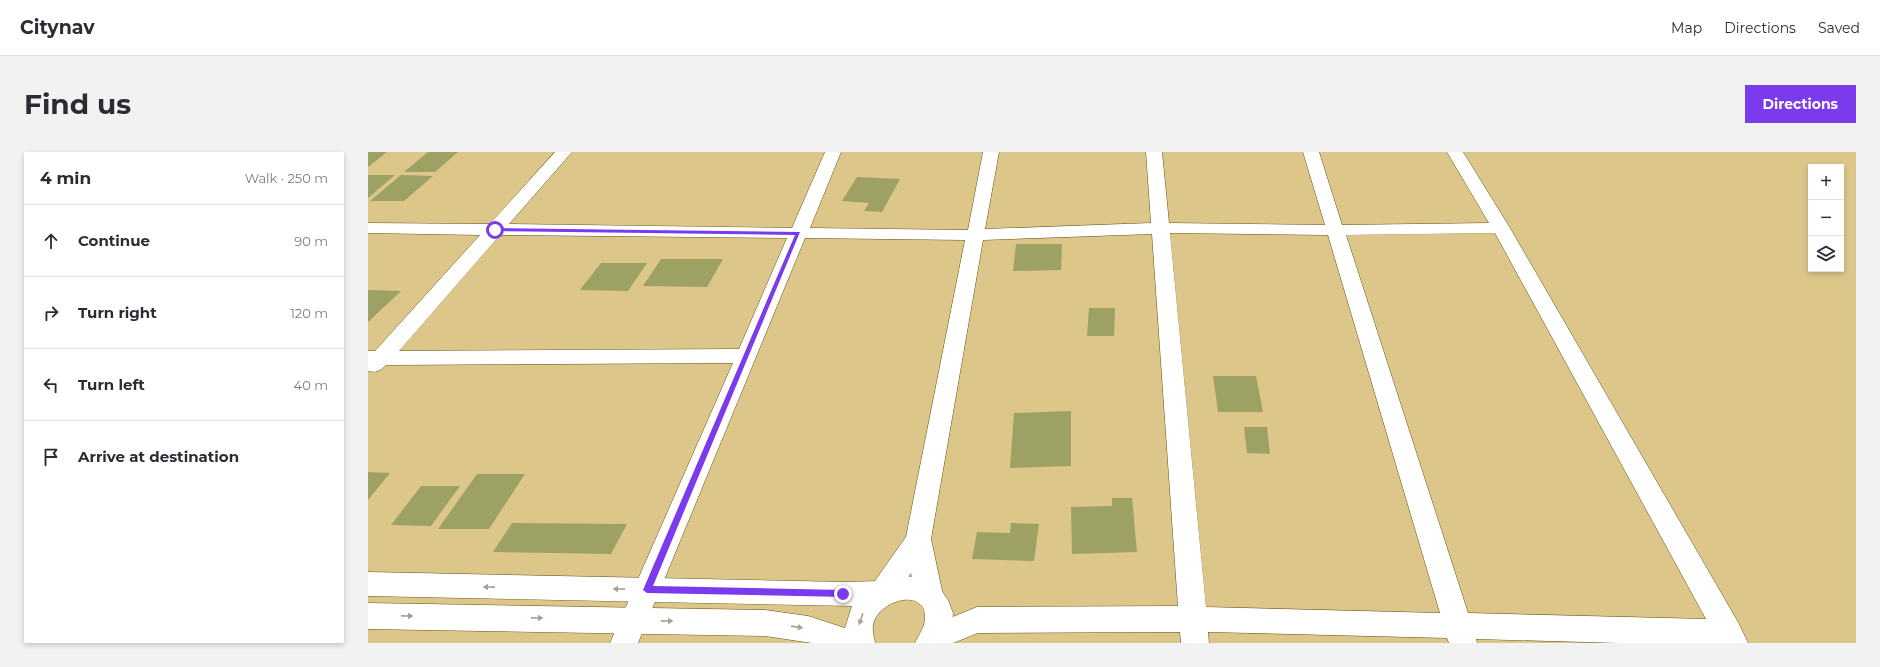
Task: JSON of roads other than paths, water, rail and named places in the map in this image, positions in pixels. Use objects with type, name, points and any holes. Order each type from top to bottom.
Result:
[{"type":"street","points":[[372,362],[495,230],[564,152]]},
{"type":"street","points":[[628,631],[647,590],[833,152]]},
{"type":"street","points":[[861,643],[858,635],[861,617],[872,601],[882,593],[899,570],[918,539],[991,152]]},
{"type":"street","points":[[1154,152],[1194,631]]},
{"type":"street","points":[[1311,152],[1460,634]]},
{"type":"street","points":[[1455,152],[1501,228],[1732,638]]},
{"type":"street","points":[[368,228],[975,235],[1160,228],[1335,230],[1501,228]]},
{"type":"street","points":[[372,362],[746,356]]},
{"type":"street","points":[[918,539],[932,599],[940,613],[938,625],[931,640]]},
{"type":"street","points":[[368,584],[843,594],[882,593],[895,588],[907,587],[919,589],[932,599],[977,620],[1194,631],[1732,638]]},
{"type":"street","points":[[368,616],[628,631],[766,623],[808,629],[852,643]]},
{"type":"street","points":[[931,640],[977,620]]}]
